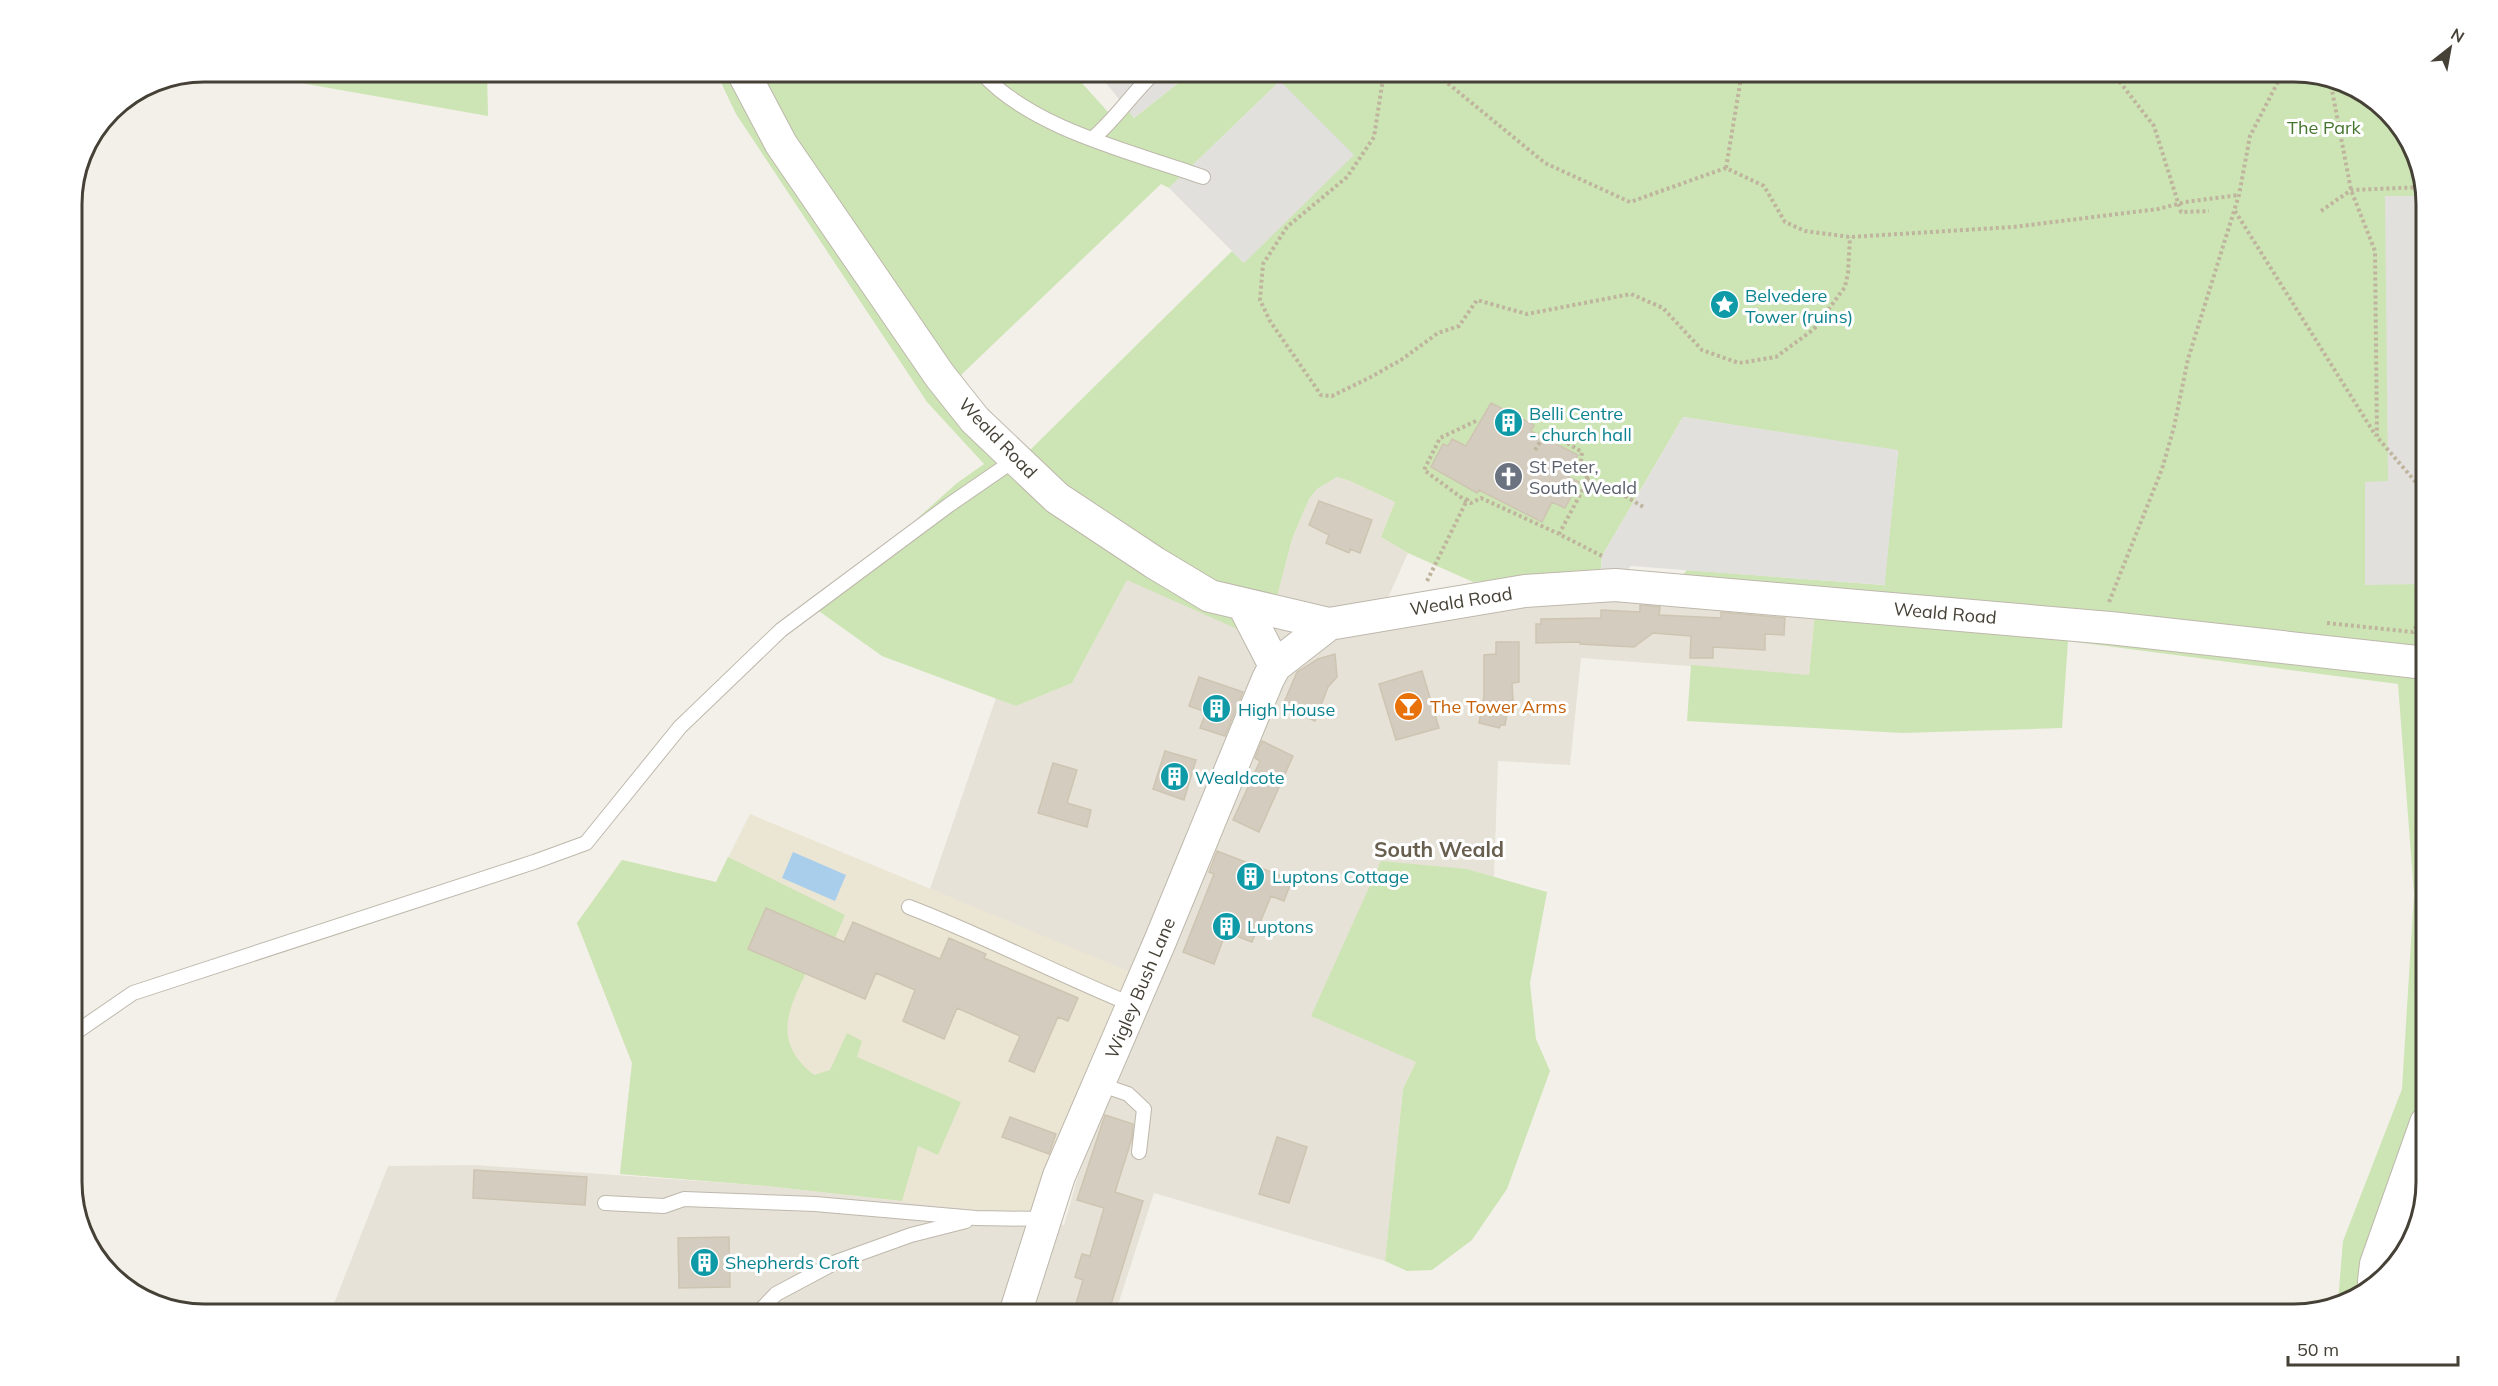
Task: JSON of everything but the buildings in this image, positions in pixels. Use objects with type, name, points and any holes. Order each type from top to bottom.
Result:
[{"type":"street","name":"Weald Road","points":[[748,82],[781,144],[940,376],[975,420],[1057,498],[1155,563],[1210,596],[1329,624],[1525,591],[1615,585],[2104,613],[2415,661]]},
{"type":"street","points":[[1243,604],[1275,666]]},
{"type":"street","name":"Wigley Bush Lane","points":[[1018,1304],[1043,1219],[1059,1176],[1133,1005],[1268,679],[1275,666],[1329,624]]},
{"type":"street","points":[[2375,1272],[2416,1151]]},
{"type":"lane","points":[[992,82],[1014,102],[1045,118],[1092,139],[1203,177]]},
{"type":"lane","points":[[1092,139],[1107,127],[1135,90],[1144,82]]},
{"type":"lane","points":[[83,1027],[133,993],[586,843],[680,727],[781,630],[940,512],[1016,459]]},
{"type":"lane","points":[[909,907],[960,926],[1082,984],[1133,1005]]},
{"type":"lane","points":[[1099,1084],[1128,1094],[1144,1109],[1139,1152]]},
{"type":"lane","points":[[605,1203],[664,1206],[684,1199],[815,1204],[976,1218],[1043,1219]]},
{"type":"lane","points":[[766,1304],[776,1294],[836,1262],[911,1235],[976,1218]]},
{"type":"path","points":[[1382,82],[1374,137],[1347,177],[1287,227],[1263,264],[1260,300],[1270,321],[1322,395],[1332,396],[1370,378],[1401,360],[1438,333],[1459,326],[1477,300],[1527,314],[1631,294],[1663,308],[1702,350],[1739,363],[1776,357],[1814,329],[1845,287],[1850,237]]},
{"type":"path","points":[[1446,82],[1545,163],[1630,202],[1726,168],[1764,186],[1785,222],[1805,231],[1850,237],[2013,227],[2158,209],[2239,195]]},
{"type":"path","points":[[1726,168],[1740,82]]},
{"type":"path","points":[[2120,82],[2154,126],[2181,212],[2209,211]]},
{"type":"path","points":[[2104,613],[2162,469],[2174,427],[2188,359],[2239,195],[2250,136],[2278,82]]},
{"type":"path","points":[[2331,89],[2350,190],[2375,251],[2377,436]]},
{"type":"path","points":[[2321,211],[2350,190],[2414,187]]},
{"type":"path","points":[[2235,210],[2377,436],[2415,481]]},
{"type":"path","points":[[1476,421],[1440,438],[1424,470],[1471,503],[1481,498],[1602,556]]},
{"type":"path","points":[[1535,450],[1542,440],[1552,434],[1582,452],[1581,462],[1588,480],[1615,490],[1645,507]]},
{"type":"path","points":[[1559,534],[1588,480]]},
{"type":"path","points":[[1413,609],[1467,500]]},
{"type":"path","points":[[2104,613],[2121,601]]},
{"type":"path","points":[[2319,622],[2413,632],[2415,628]]},
{"type":"shaded area","points":[[1107,82],[1179,82],[1134,118]]},
{"type":"shaded area","points":[[1279,82],[1354,155],[1244,263],[1169,188]]},
{"type":"shaded area","points":[[2385,196],[2415,196],[2415,584],[2365,585],[2365,482],[2388,481]]},
{"type":"shaded area","points":[[1683,417],[1898,450],[1884,592],[1884,585],[1631,566],[1626,571],[1601,572],[1602,556]]},
{"type":"shaded area","points":[[1337,477],[1395,502],[1381,537],[1408,553],[1374,629],[1525,591],[1816,602],[1809,675],[1581,658],[1570,765],[1498,761],[1494,877],[1467,869],[1416,1062],[1403,1089],[1385,1261],[1154,1193],[1118,1304],[334,1304],[388,1166],[475,1165],[767,1186],[1032,1216],[1064,1225],[1078,1176],[1156,984],[930,889],[996,698],[1016,706],[1072,683],[1127,580],[1277,597],[1292,539],[1309,499],[1317,489]]},
{"type":"shaded area","points":[[750,814],[1140,976],[1032,1216],[767,1186],[620,1174],[632,1063],[577,923],[622,860],[716,882]]},
{"type":"green space","points":[[296,82],[487,82],[488,116]]},
{"type":"green space","name":"The Park","points":[[721,82],[1081,82],[1108,112],[1126,107],[1134,118],[1179,82],[1279,82],[1169,188],[1161,184],[961,375],[990,417],[1028,452],[1232,251],[1244,263],[1280,82],[2293,82],[2317,85],[2347,95],[2374,113],[2395,137],[2409,165],[2415,197],[2416,1181],[2411,1213],[2403,1235],[2380,1268],[2354,1287],[2339,1294],[2343,1241],[2402,1089],[2414,894],[2398,684],[2068,641],[2062,728],[1902,733],[1687,721],[1691,665],[1809,675],[1816,602],[1670,589],[1687,570],[1884,585],[1898,451],[1683,417],[1602,556],[1601,572],[1473,582],[1408,553],[1381,537],[1395,502],[1337,477],[1317,489],[1309,499],[1292,539],[1277,597],[1244,632],[1127,580],[1072,683],[1016,706],[882,656],[816,609],[957,483],[984,464],[927,402],[736,114]]},
{"type":"green space","points":[[728,857],[845,915],[835,938],[766,908],[748,949],[806,973],[793,1001],[788,1027],[793,1051],[801,1063],[814,1075],[830,1070],[847,1033],[862,1041],[857,1057],[961,1102],[938,1155],[918,1146],[902,1201],[767,1186],[620,1174],[632,1063],[577,923],[622,860],[716,882]]},
{"type":"green space","points":[[1381,861],[1467,869],[1547,892],[1530,983],[1536,1039],[1550,1071],[1507,1189],[1472,1240],[1432,1270],[1407,1271],[1385,1261],[1403,1089],[1416,1062],[1311,1016]]},
{"type":"water","points":[[793,852],[846,875],[835,901],[782,878]]},
{"type":"place","name":"Belvedere Tower (ruins)","points":[[1724,305]]},
{"type":"place","name":"Belli Centre - church hall","points":[[1508,423]]},
{"type":"place","name":"St Peter, South Weald","points":[[1508,476]]},
{"type":"place","name":"The Tower Arms","points":[[1409,706]]},
{"type":"place","name":"High House","points":[[1217,709]]},
{"type":"place","name":"Wealdcote","points":[[1174,777]]},
{"type":"place","name":"Luptons Cottage","points":[[1251,876]]},
{"type":"place","name":"Luptons","points":[[1226,926]]},
{"type":"place","name":"Shepherds Croft","points":[[704,1262]]},
{"type":"district","name":"South Weald","points":[[1439,849]]}]
